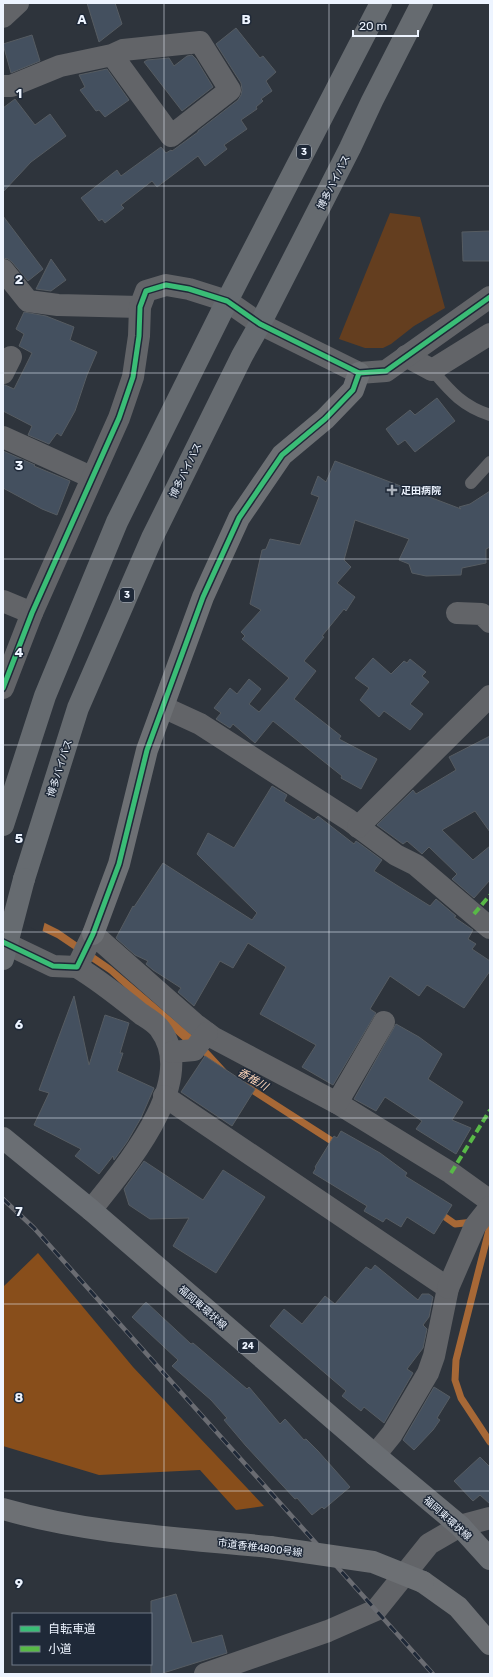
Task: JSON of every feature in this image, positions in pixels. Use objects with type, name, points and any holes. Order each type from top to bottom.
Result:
[{"type":"highway","name":"3","points":[[3,825],[45,696],[117,522],[227,301],[381,3]]},
{"type":"highway","name":"博多バイパス","points":[[3,959],[24,879],[81,701],[152,538],[242,356],[260,324],[350,148],[422,3]]},
{"type":"main road","name":"福岡東環状線","points":[[3,1138],[91,1210],[375,1456],[460,1526],[490,1559]]},
{"type":"street","points":[[3,16],[18,3]]},
{"type":"street","points":[[3,86],[11,86],[60,66],[112,55],[123,50],[200,42],[230,90],[171,136],[112,55]]},
{"type":"street","points":[[3,270],[28,301],[58,305],[140,307]]},
{"type":"street","points":[[3,688],[32,613],[91,477],[119,418],[133,377],[139,336],[140,307],[146,291],[166,286],[189,289],[227,301],[260,324],[359,373],[386,371],[490,297]]},
{"type":"street","points":[[406,356],[432,370],[490,334]]},
{"type":"street","points":[[77,967],[93,934],[119,864],[147,750],[204,596],[239,518],[282,456],[325,419],[353,390],[359,373]]},
{"type":"street","points":[[3,437],[91,477]]},
{"type":"street","points":[[3,601],[32,613]]},
{"type":"street","points":[[457,613],[482,614],[490,622]]},
{"type":"street","points":[[358,826],[490,696]]},
{"type":"street","points":[[163,707],[200,724],[358,826],[396,855],[416,864],[490,928]]},
{"type":"street","points":[[93,934],[214,1038],[337,1103],[451,1173],[490,1201]]},
{"type":"street","points":[[3,942],[53,966],[77,967],[103,984],[160,1028],[172,1052],[171,1076],[162,1106],[143,1139],[91,1210]]},
{"type":"street","points":[[337,1103],[384,1022]]},
{"type":"street","points":[[172,1052],[194,1050],[207,1033]]},
{"type":"street","points":[[164,1096],[448,1288]]},
{"type":"street","points":[[375,1456],[392,1434],[428,1373],[434,1356],[448,1288],[475,1226],[484,1214]]},
{"type":"street","name":"市道香椎4800号線","points":[[3,1510],[29,1517],[118,1533],[270,1547],[373,1562],[423,1582],[458,1607],[490,1644]]},
{"type":"street","points":[[204,1674],[328,1631],[376,1610],[429,1544],[460,1526],[490,1518]]},
{"type":"lane","points":[[432,370],[454,396],[478,411],[490,415]]},
{"type":"lane","points":[[472,483],[490,462]]},
{"type":"shaded area","points":[[390,213],[420,217],[445,308],[414,326],[391,344],[383,348],[365,348],[339,339]]},
{"type":"shaded area","points":[[3,902],[59,930],[111,966],[193,1036],[186,1043],[109,973],[57,938],[3,912]]},
{"type":"shaded area","points":[[38,1253],[133,1367],[264,1506],[236,1510],[200,1470],[99,1475],[3,1446],[3,1287]]},
{"type":"pier","points":[[3,900],[45,921],[42,933],[3,914]]},
{"type":"building","points":[[87,3],[115,3],[122,24],[99,42]]},
{"type":"building","points":[[236,28],[260,58],[263,56],[276,72],[266,81],[272,91],[261,99],[263,101],[256,107],[257,109],[241,120],[247,129],[224,145],[227,149],[205,166],[198,156],[157,187],[152,181],[121,205],[124,208],[105,223],[102,219],[99,221],[81,198],[117,170],[121,176],[161,147],[166,153],[171,150],[172,151],[238,100],[242,90],[241,83],[216,44]]},
{"type":"building","points":[[32,35],[40,61],[11,73],[3,44]]},
{"type":"building","points":[[192,55],[213,87],[182,111],[144,62],[147,60],[169,58],[174,66],[187,56]]},
{"type":"building","points":[[107,69],[129,100],[105,117],[99,110],[96,111],[80,90],[85,87],[79,75]]},
{"type":"building","points":[[15,99],[35,125],[50,114],[66,136],[31,162],[3,192],[3,108]]},
{"type":"building","points":[[3,216],[43,269],[28,281],[12,262],[3,258]]},
{"type":"building","points":[[490,231],[490,261],[463,261],[462,232]]},
{"type":"building","points":[[51,259],[66,280],[51,291],[36,289]]},
{"type":"building","points":[[24,312],[46,316],[74,327],[70,340],[97,352],[87,375],[75,411],[61,436],[57,433],[49,444],[28,435],[32,426],[3,411],[3,385],[14,389],[32,353],[19,346],[24,334],[16,329]]},
{"type":"building","points":[[437,398],[455,421],[415,452],[405,440],[398,445],[386,429],[410,410],[415,415]]},
{"type":"building","points":[[3,451],[70,481],[57,515],[42,509],[3,488]]},
{"type":"building","points":[[335,461],[461,509],[459,507],[470,504],[490,491],[490,547],[486,549],[486,563],[462,568],[461,575],[426,576],[412,573],[409,564],[399,560],[409,539],[355,520],[344,560],[351,567],[337,583],[355,597],[346,611],[344,609],[322,636],[324,637],[304,661],[316,671],[294,699],[341,736],[339,739],[377,759],[361,789],[341,778],[342,776],[273,721],[255,743],[233,724],[230,728],[216,719],[221,713],[214,708],[230,688],[237,694],[249,679],[261,689],[249,704],[259,712],[289,678],[242,639],[245,636],[241,632],[261,610],[250,604],[262,550],[266,549],[270,539],[300,545],[319,497],[311,494],[318,476],[326,482]]},
{"type":"building","points":[[373,658],[391,674],[404,661],[407,663],[410,659],[426,672],[422,676],[429,682],[410,704],[423,714],[410,730],[384,711],[379,717],[360,700],[369,688],[355,678]]},
{"type":"building","points":[[490,736],[490,832],[475,811],[442,830],[473,860],[490,846],[490,880],[474,898],[452,879],[457,874],[429,847],[422,854],[407,841],[403,844],[377,825],[413,790],[416,794],[456,770],[449,757]]},
{"type":"building","points":[[272,786],[287,795],[284,801],[314,820],[318,816],[354,844],[356,841],[382,860],[374,871],[430,906],[436,899],[456,916],[454,917],[473,930],[468,939],[476,944],[472,949],[490,961],[490,971],[464,1008],[427,985],[419,996],[390,976],[370,1009],[376,1013],[333,1085],[302,1067],[316,1045],[260,1014],[286,967],[248,943],[233,968],[220,961],[194,1006],[178,992],[181,988],[153,970],[146,964],[148,961],[135,955],[116,938],[133,906],[134,907],[163,863],[252,920],[257,913],[197,854],[208,833],[234,848]]},
{"type":"building","points":[[74,996],[89,1065],[105,1015],[129,1023],[120,1053],[123,1053],[117,1071],[154,1088],[141,1118],[127,1142],[114,1160],[113,1156],[99,1174],[75,1156],[81,1149],[34,1125],[49,1093],[39,1090]]},
{"type":"building","points":[[396,1024],[419,1037],[442,1054],[428,1079],[463,1102],[452,1120],[471,1128],[456,1154],[416,1129],[422,1121],[385,1097],[376,1111],[354,1099]]},
{"type":"building","points":[[205,1056],[255,1089],[232,1126],[181,1092]]},
{"type":"building","points":[[341,1131],[380,1153],[407,1173],[405,1176],[452,1205],[434,1234],[407,1217],[401,1227],[386,1218],[383,1222],[364,1211],[367,1206],[313,1173],[316,1168],[315,1167],[334,1136],[337,1138]]},
{"type":"building","points":[[144,1161],[203,1200],[223,1170],[265,1197],[216,1273],[173,1246],[189,1218],[150,1219],[129,1205],[124,1189]]},
{"type":"building","points":[[375,1265],[418,1300],[422,1294],[429,1294],[433,1297],[429,1317],[423,1325],[427,1329],[423,1348],[407,1369],[413,1373],[384,1423],[364,1407],[361,1411],[342,1396],[346,1391],[270,1326],[284,1309],[302,1324],[325,1296],[335,1304],[366,1267],[371,1270]]},
{"type":"building","points":[[146,1302],[191,1344],[193,1343],[247,1389],[249,1387],[280,1424],[285,1419],[304,1440],[306,1439],[318,1451],[350,1487],[324,1509],[322,1507],[312,1515],[297,1498],[295,1499],[246,1446],[224,1420],[227,1418],[211,1400],[172,1366],[178,1360],[132,1317]]},
{"type":"building","points":[[434,1387],[450,1397],[437,1418],[440,1420],[433,1430],[414,1450],[403,1440]]},
{"type":"building","points":[[480,1457],[490,1467],[490,1504],[480,1495],[473,1501],[454,1481]]},
{"type":"building","points":[[176,1594],[192,1643],[222,1635],[227,1653],[160,1674],[151,1674],[151,1601]]},
{"type":"waterway","name":"香椎川","points":[[200,1046],[223,1071]]},
{"type":"waterway","name":"香椎川","points":[[246,1086],[338,1145]]},
{"type":"waterway","name":"香椎川","points":[[438,1212],[455,1224],[474,1222]]},
{"type":"waterway","points":[[490,1226],[456,1360],[455,1380],[461,1398],[490,1442]]},
{"type":"railway","points":[[3,1199],[34,1228],[433,1674]]},
{"type":"marked path","points":[[474,914],[490,895]]},
{"type":"marked path","points":[[451,1173],[490,1110]]},
{"type":"cycle path","points":[[3,688],[32,613],[119,418],[133,377],[139,336],[140,307],[146,291],[166,285],[189,289],[227,301],[260,324],[359,373],[386,371],[490,297]]},
{"type":"cycle path","points":[[3,942],[53,966],[77,967],[93,934],[119,864],[147,750],[203,597],[239,518],[282,455],[325,419],[353,390],[359,373]]},
{"type":"place","name":"疋田病院","points":[[392,490]]}]
